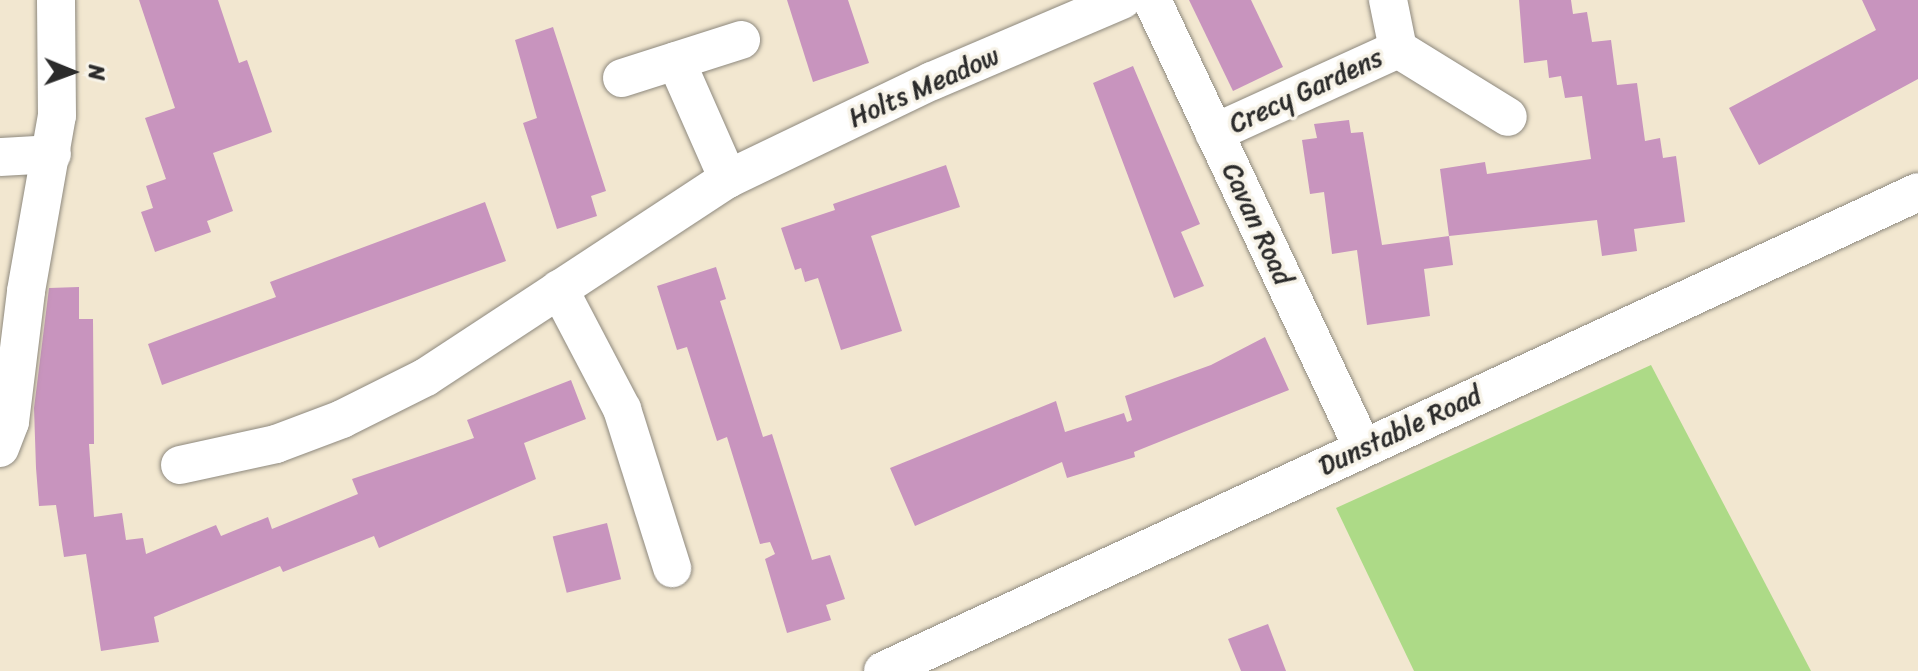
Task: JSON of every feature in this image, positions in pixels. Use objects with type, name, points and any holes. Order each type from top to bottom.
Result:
[{"type":"street","points":[[0,448],[10,422],[26,291],[52,154],[58,90],[56,0]]},
{"type":"street","name":"Holts Meadow","points":[[180,465],[276,444],[342,419],[426,377],[728,179],[932,81],[1122,0]]},
{"type":"street","name":"Cavan Road","points":[[1152,0],[1363,448]]},
{"type":"street","name":"Crecy Gardens","points":[[1388,0],[1398,49],[1508,117]]},
{"type":"street","points":[[622,78],[741,40]]},
{"type":"street","name":"Crecy Gardens","points":[[1214,133],[1398,49]]},
{"type":"street","points":[[676,61],[728,179]]},
{"type":"street","points":[[0,157],[52,154]]},
{"type":"street","name":"Dunstable Road","points":[[883,671],[1918,192]]},
{"type":"street","points":[[559,289],[622,409],[672,568]]},
{"type":"green space","points":[[1651,365],[1811,671],[1414,671],[1336,508]]},
{"type":"building","points":[[139,0],[218,0],[239,63],[247,60],[272,132],[213,153],[233,211],[207,221],[211,232],[155,252],[141,212],[153,208],[146,186],[166,179],[145,118],[175,108]]},
{"type":"building","points":[[787,0],[848,0],[869,63],[813,82]]},
{"type":"building","points":[[1189,0],[1251,0],[1283,67],[1233,91]]},
{"type":"building","points":[[1519,0],[1571,0],[1573,14],[1587,12],[1592,42],[1611,40],[1617,85],[1637,83],[1645,141],[1660,138],[1663,158],[1676,156],[1685,222],[1634,229],[1637,251],[1602,256],[1597,220],[1449,236],[1440,169],[1485,162],[1487,174],[1591,159],[1582,96],[1565,98],[1561,76],[1549,78],[1547,60],[1524,63]]},
{"type":"building","points":[[1862,0],[1918,0],[1918,79],[1759,165],[1729,108],[1876,30]]},
{"type":"building","points":[[553,27],[606,191],[591,196],[597,216],[557,229],[523,123],[537,118],[515,40]]},
{"type":"building","points":[[1133,66],[1200,224],[1181,232],[1204,286],[1174,298],[1093,83]]},
{"type":"building","points":[[1349,120],[1351,133],[1363,132],[1382,245],[1449,236],[1453,265],[1424,269],[1430,316],[1367,325],[1357,250],[1332,254],[1324,192],[1310,194],[1302,140],[1317,138],[1314,124]]},
{"type":"building","points":[[946,165],[960,207],[871,236],[902,331],[841,350],[818,278],[805,282],[801,268],[795,270],[781,228],[835,210],[833,204]]},
{"type":"building","points":[[485,202],[506,261],[162,385],[148,344],[276,297],[270,282]]},
{"type":"building","points":[[716,267],[726,299],[720,301],[763,437],[772,434],[812,560],[830,555],[845,599],[826,605],[831,620],[787,633],[765,559],[775,554],[770,542],[760,544],[727,437],[717,441],[687,347],[677,350],[657,286]]},
{"type":"building","points":[[79,287],[79,319],[93,319],[94,444],[89,444],[94,517],[122,513],[126,540],[143,538],[146,554],[216,525],[221,536],[268,517],[272,529],[358,494],[352,479],[474,438],[467,420],[571,380],[586,419],[524,443],[536,479],[379,548],[374,536],[283,572],[280,566],[154,617],[159,642],[101,651],[86,554],[64,557],[56,505],[39,506],[36,468],[34,408],[49,288]]},
{"type":"building","points":[[1265,337],[1289,390],[1134,452],[1135,457],[1067,478],[1062,462],[915,526],[890,468],[1056,401],[1065,432],[1124,413],[1127,422],[1132,420],[1125,396],[1211,365]]},
{"type":"building","points":[[607,523],[621,579],[567,593],[553,537]]},
{"type":"building","points":[[1268,624],[1286,671],[1241,671],[1228,639]]}]
